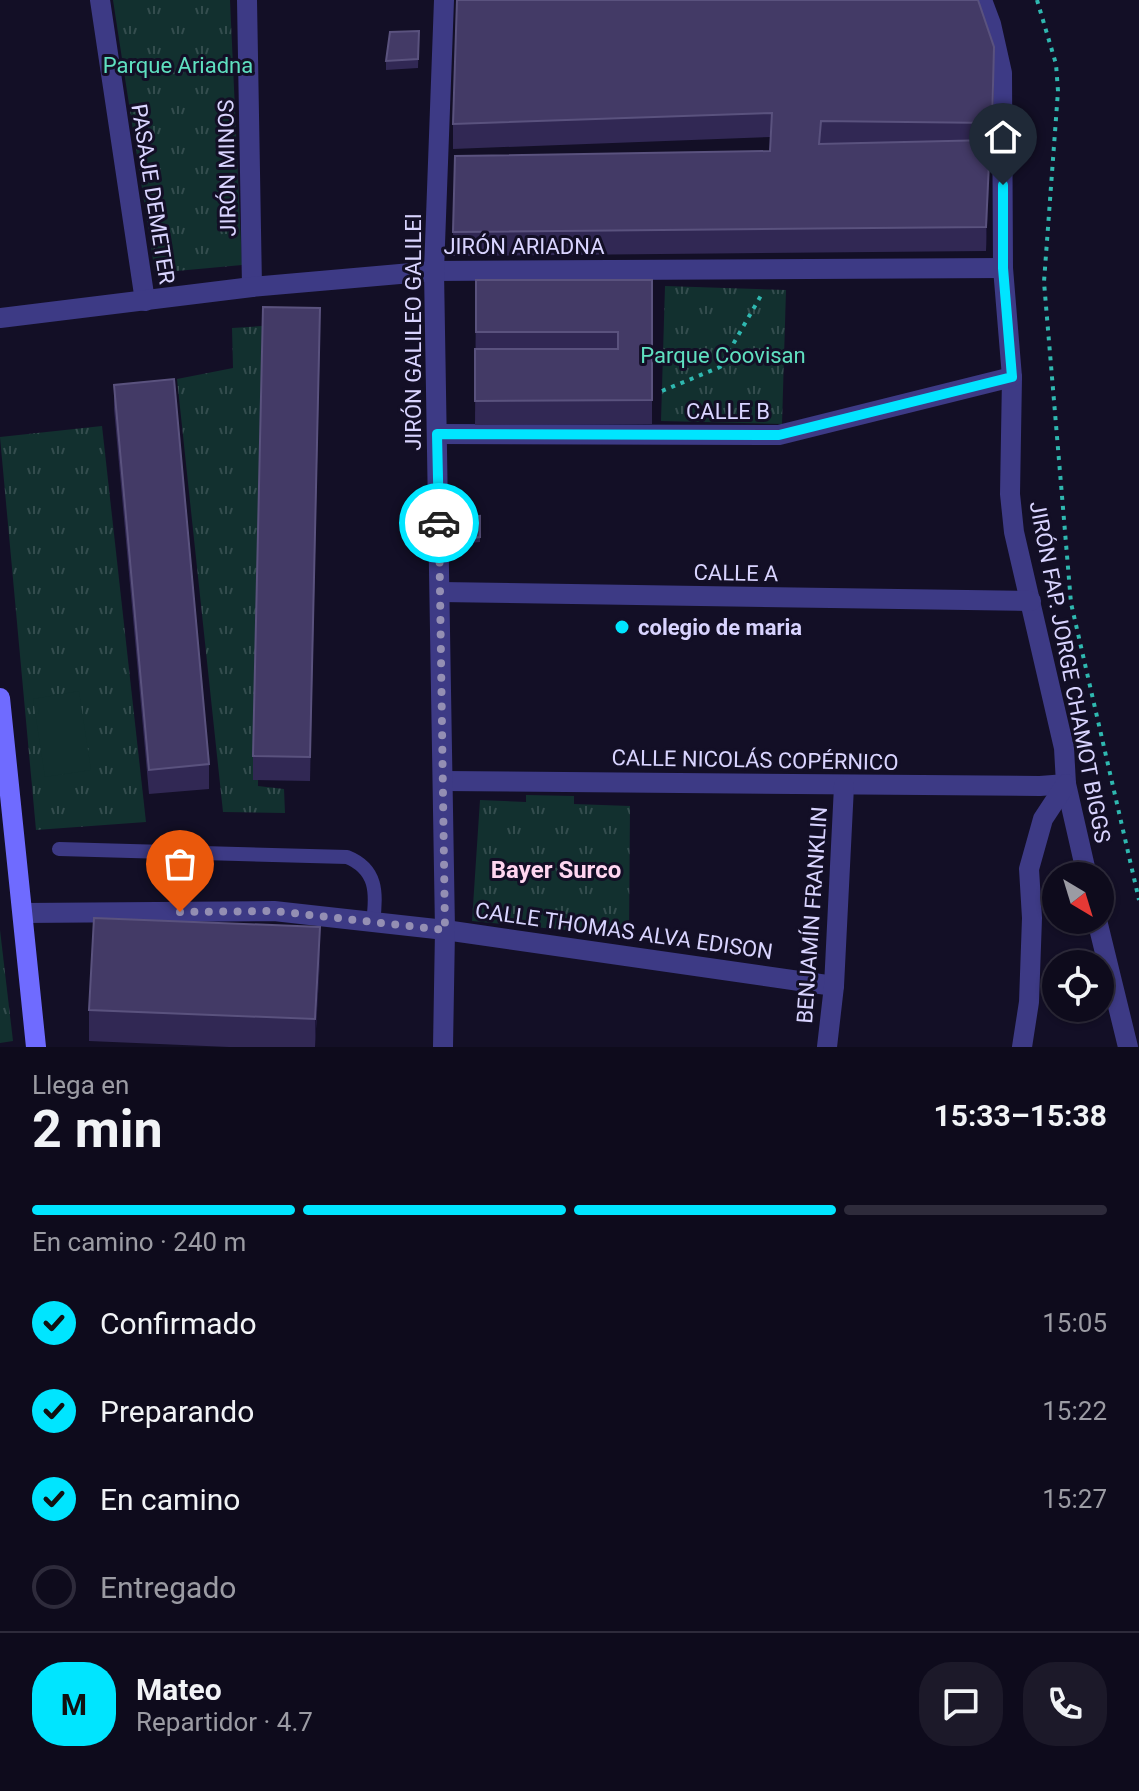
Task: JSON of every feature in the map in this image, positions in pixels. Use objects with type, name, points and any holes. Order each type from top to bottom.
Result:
[{"type":"street","name":"PASAJE DEMETER","points":[[100,0],[145,301]]},
{"type":"street","name":"JIRÓN MINOS","points":[[247,0],[252,287]]},
{"type":"street","name":"JIRÓN GALILEO GALILEI","points":[[443,1047],[445,930],[434,271],[446,162],[444,0]]},
{"type":"street","name":"JIRÓN FAP. JORGE CHAMOT BIGGS","points":[[982,0],[1002,73],[995,157],[1012,377],[1010,494],[1014,532],[1064,748],[1066,784],[1084,862]]},
{"type":"street","name":"JIRÓN ARIADNA","points":[[0,318],[252,287],[434,271],[1003,268]]},
{"type":"street","name":"CALLE B","points":[[437,434],[779,435],[1012,377]]},
{"type":"street","name":"CALLE A","points":[[440,592],[1031,601]]},
{"type":"street","points":[[0,698],[23,913],[33,1046]]},
{"type":"street","name":"CALLE NICOLÁS COPÉRNICO","points":[[443,781],[844,786],[1066,784]]},
{"type":"street","points":[[1022,1047],[1030,988],[1032,918],[1029,869],[1043,819],[1066,784]]},
{"type":"street","name":"BENJAMÍN FRANKLIN","points":[[827,1047],[834,986],[844,786]]},
{"type":"street","name":"CALLE THOMAS ALVA EDISON","points":[[23,913],[274,911],[445,930],[834,986]]},
{"type":"street","points":[[1100,934],[1128,1047]]},
{"type":"lane","points":[[59,849],[347,857],[370,873],[375,902],[373,922]]},
{"type":"path","points":[[1037,0],[1056,64],[1058,91],[1044,282],[1071,603],[1139,900]]},
{"type":"path","points":[[662,391],[720,367],[776,269]]},
{"type":"green space","name":"Parque Ariadna","points":[[113,0],[230,0],[242,265],[155,273]]},
{"type":"green space","name":"Parque Coovisan","points":[[665,286],[786,290],[782,424],[661,421]]},
{"type":"green space","points":[[262,326],[258,786],[284,789],[285,813],[223,812],[177,379],[233,368],[232,328]]},
{"type":"green space","points":[[102,426],[146,822],[36,830],[0,437]]},
{"type":"green space","points":[[79,691],[91,770],[45,777],[33,699]]},
{"type":"green space","points":[[526,795],[574,796],[574,804],[630,806],[629,936],[472,921],[480,800],[526,802]]},
{"type":"green space","points":[[0,930],[13,1041],[0,1043]]},
{"type":"building","points":[[457,0],[978,0],[994,47],[992,123],[821,121],[819,144],[990,140],[986,227],[453,232],[455,156],[770,151],[772,113],[453,124]]},
{"type":"building","points":[[419,31],[418,59],[386,61],[390,32]]},
{"type":"building","points":[[476,280],[652,280],[652,400],[475,401],[475,349],[618,349],[618,332],[476,332]]},
{"type":"building","points":[[263,307],[320,308],[310,757],[253,756]]},
{"type":"building","points":[[174,379],[209,764],[149,770],[114,385]]},
{"type":"building","points":[[480,516],[480,537],[457,540],[456,519]]},
{"type":"building","points":[[94,918],[320,927],[315,1019],[89,1010]]},
{"type":"way so far","points":[[180,912],[274,911],[445,930],[439,523]]},
{"type":"place","name":"colegio de maria","points":[[622,627]]},
{"type":"district","name":"Bayer Surco","points":[[556,870]]},
{"type":"route","points":[[439,523],[437,434],[779,435],[1012,377],[1003,268],[1003,185]]}]
